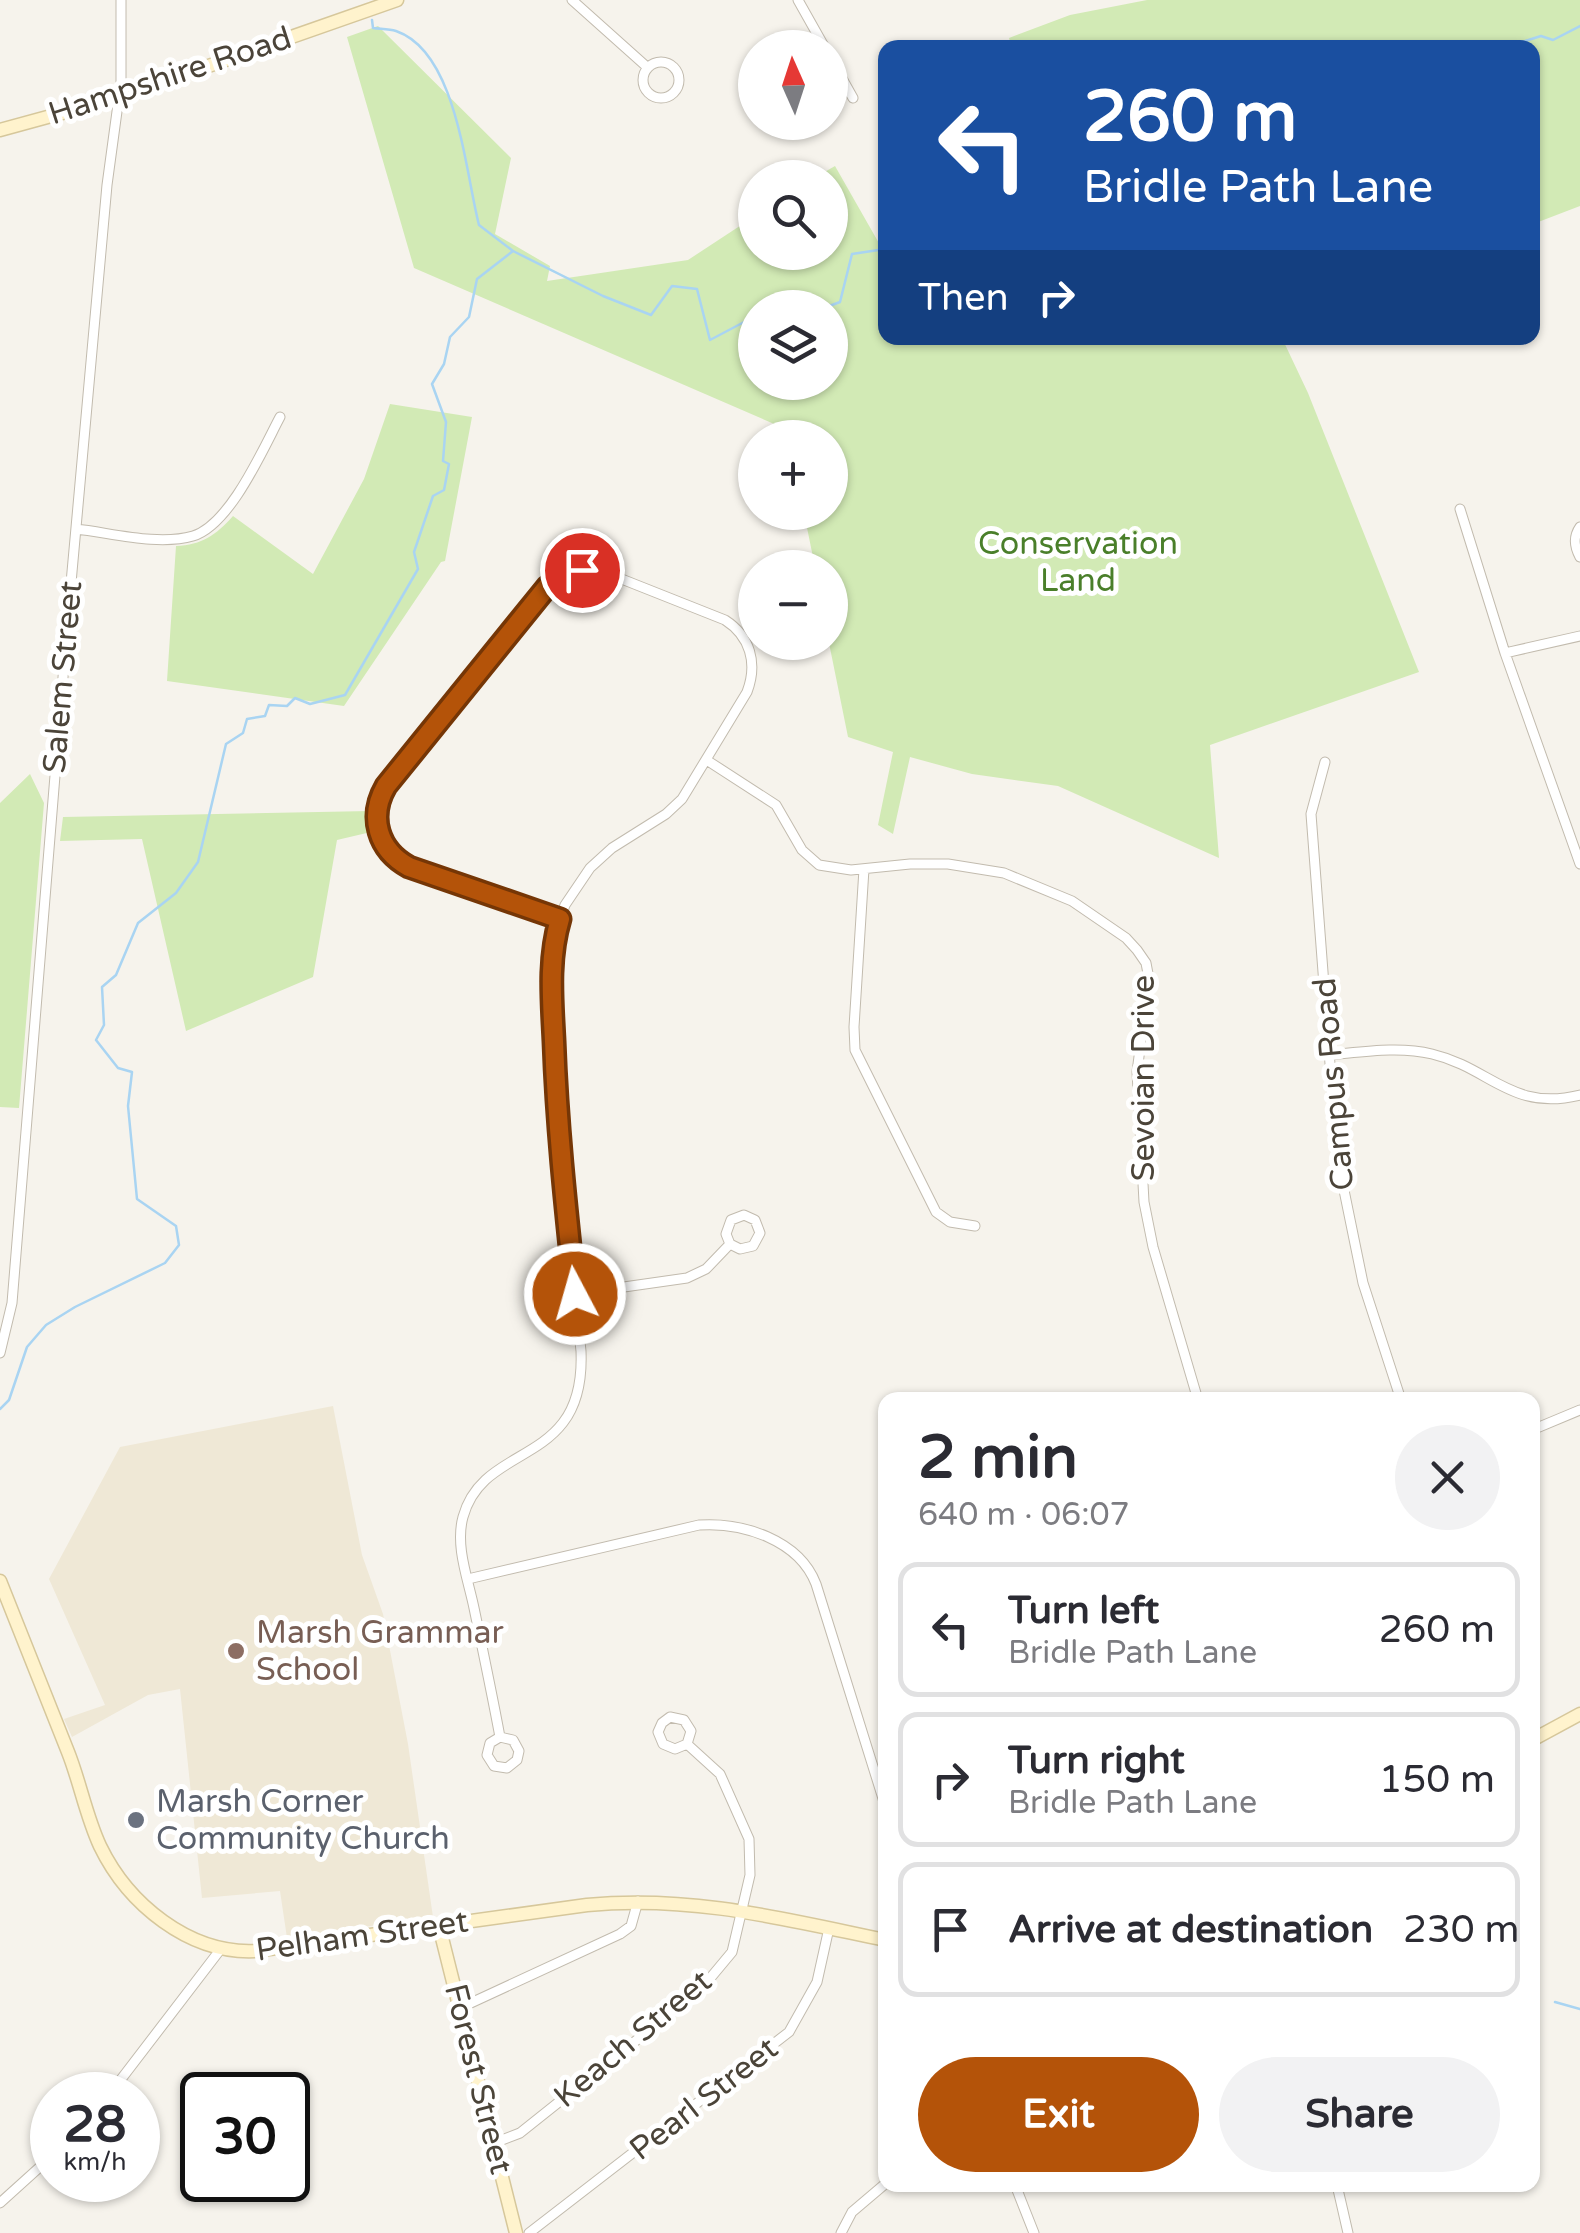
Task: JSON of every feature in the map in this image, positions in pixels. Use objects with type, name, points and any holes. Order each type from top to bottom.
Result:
[{"type":"street","name":"Salem Street","points":[[0,1353],[12,1303],[76,529],[117,98],[122,82],[120,0]]},
{"type":"street","name":"Hampshire Road","points":[[0,130],[117,98],[397,0]]},
{"type":"street","points":[[572,0],[648,68]]},
{"type":"street","points":[[798,0],[815,30]]},
{"type":"street","points":[[658,62],[674,67],[679,78],[676,91],[659,99],[648,94],[642,84],[648,68],[658,62]]},
{"type":"street","points":[[848,89],[853,98]]},
{"type":"street","points":[[76,529],[171,539],[205,531],[218,519],[254,467],[280,417]]},
{"type":"street","points":[[1460,509],[1505,653],[1580,864]]},
{"type":"street","points":[[1580,528],[1574,543],[1580,557]]},
{"type":"street","points":[[500,1736],[460,1533],[464,1514],[473,1495],[487,1480],[556,1432],[574,1408],[581,1370],[558,1127],[552,951],[572,892],[612,848],[675,807],[708,761],[752,676],[750,651],[738,630],[717,616],[602,572],[576,571],[552,582],[386,786],[378,802],[376,819],[384,844],[394,858],[409,867],[560,919]]},
{"type":"street","points":[[1505,653],[1580,636]]},
{"type":"street","name":"Sevoian Drive","points":[[708,761],[776,804],[812,861],[832,869],[864,870],[948,864],[1014,876],[1086,909],[1126,938],[1142,956],[1150,979],[1137,1088],[1144,1202],[1153,1248],[1196,1392]]},
{"type":"street","name":"Campus Road","points":[[1325,762],[1311,814],[1337,1156],[1364,1282],[1398,1392]]},
{"type":"street","points":[[864,870],[854,1027],[857,1057],[936,1212],[950,1222],[975,1226]]},
{"type":"street","points":[[1329,1054],[1388,1050],[1432,1054],[1460,1064],[1518,1095],[1544,1100],[1580,1095]]},
{"type":"street","points":[[575,1294],[687,1278],[706,1269],[730,1244]]},
{"type":"street","points":[[1540,1427],[1580,1410]]},
{"type":"street","points":[[468,1580],[699,1525],[728,1526],[787,1546],[807,1564],[816,1584],[878,1783]]},
{"type":"street","name":"Pelham Street","points":[[0,1581],[4,1600],[107,1858],[130,1890],[172,1928],[204,1946],[220,1950],[271,1949],[638,1901],[687,1902],[743,1910],[878,1939]]},
{"type":"street","points":[[1540,1736],[1580,1714]]},
{"type":"street","name":"Keach Street","points":[[494,2142],[520,2133],[702,1988],[732,1952],[752,1858],[747,1830],[720,1774],[686,1744]]},
{"type":"street","points":[[460,2008],[626,1930],[634,1920],[638,1901]]},
{"type":"street","name":"Forest Street","points":[[439,1926],[516,2233]]},
{"type":"street","name":"Pearl Street","points":[[530,2233],[789,2032],[816,1982],[828,1928]]},
{"type":"street","points":[[127,2072],[220,1950]]},
{"type":"street","points":[[0,2202],[30,2175]]},
{"type":"street","points":[[841,2233],[852,2212],[878,2190]]},
{"type":"street","points":[[1019,2192],[1034,2233]]},
{"type":"street","points":[[1339,2192],[1348,2233]]},
{"type":"shaded area","name":"Marsh Grammar School","points":[[333,1406],[362,1555],[383,1614],[408,1744],[433,1917],[287,1938],[280,1891],[202,1898],[180,1689],[148,1695],[72,1737],[64,1719],[105,1705],[49,1579],[120,1447]]},
{"type":"green space","points":[[1147,0],[1580,0],[1580,206],[1540,221],[1540,40],[1010,40],[1070,15]]},
{"type":"green space","name":"Conservation Land","points":[[378,26],[511,158],[495,234],[550,266],[547,281],[688,260],[738,227],[738,270],[848,270],[848,189],[878,241],[878,345],[1285,345],[1419,672],[1210,745],[1219,858],[1058,786],[972,774],[910,757],[893,834],[878,825],[893,752],[848,737],[832,660],[848,660],[848,550],[812,550],[807,530],[848,530],[848,420],[765,420],[414,268],[347,37]]},
{"type":"green space","points":[[390,404],[472,417],[445,561],[344,706],[167,681],[176,546],[208,538],[233,516],[313,574],[364,479]]},
{"type":"green space","points":[[30,774],[44,803],[19,1108],[0,1107],[0,803]]},
{"type":"green space","points":[[370,811],[371,832],[337,840],[313,977],[186,1031],[142,839],[60,841],[63,817]]},
{"type":"waterway","points":[[372,20],[373,28],[396,31],[417,43],[433,63],[455,116],[479,225],[513,251]]},
{"type":"waterway","points":[[1528,40],[1541,36],[1553,40],[1580,26]]},
{"type":"waterway","points":[[843,290],[852,254],[878,250]]},
{"type":"waterway","points":[[0,1409],[9,1400],[27,1347],[46,1325],[165,1263],[179,1245],[176,1226],[137,1199],[128,1106],[132,1072],[118,1068],[96,1040],[104,1025],[102,987],[116,975],[138,923],[176,893],[198,862],[226,744],[243,733],[247,719],[265,716],[269,705],[287,706],[295,698],[310,704],[345,695],[418,569],[414,552],[433,496],[444,490],[449,464],[443,461],[446,422],[432,384],[444,364],[450,337],[469,317],[477,279],[513,251],[651,315],[672,286],[697,289],[710,340],[738,325]]},
{"type":"waterway","points":[[1555,2002],[1580,2009]]},
{"type":"place","name":"Marsh Grammar School","points":[[236,1651]]},
{"type":"place","name":"Marsh Corner Community Church","points":[[136,1820]]},
{"type":"route","points":[[575,1294],[555,1077],[552,951],[560,919],[409,867],[394,858],[384,844],[376,819],[378,802],[386,786],[547,587],[563,575],[582,570]]}]
